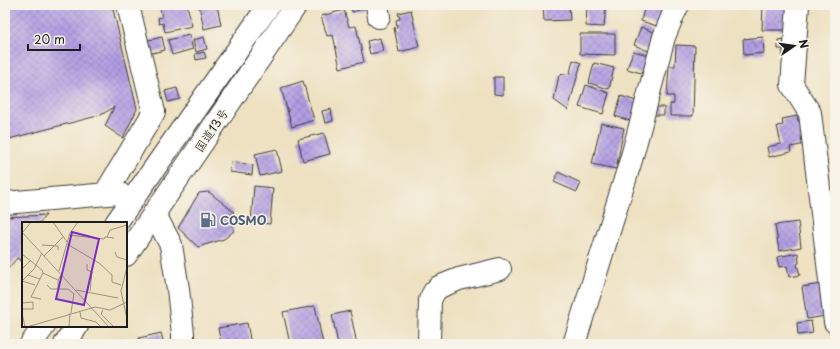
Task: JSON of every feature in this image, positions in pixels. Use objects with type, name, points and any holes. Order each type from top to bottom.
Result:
[{"type":"main road","points":[[105,194],[154,112],[128,5]]},
{"type":"main road","name":"国道13号","points":[[117,222],[269,5]]},
{"type":"main road","name":"国道13号","points":[[127,254],[296,5]]},
{"type":"main road","points":[[574,344],[631,160],[664,38],[678,5]]},
{"type":"main road","points":[[798,5],[792,85],[810,113],[835,322]]},
{"type":"main road","points":[[5,203],[119,193],[132,199]]},
{"type":"main road","points":[[154,213],[171,245],[178,289],[183,344]]},
{"type":"main road","points":[[429,344],[430,300],[434,292],[439,287],[459,279],[500,269]]},
{"type":"main road","points":[[31,344],[43,327]]},
{"type":"main road","points":[[65,344],[76,327]]},
{"type":"building","points":[[5,5],[112,5],[137,109],[123,138],[105,126],[114,107],[101,115],[5,140]]},
{"type":"building","points":[[159,5],[187,5],[192,26],[165,32],[163,23],[159,24],[158,18],[162,17]]},
{"type":"building","points":[[199,5],[217,5],[221,25],[204,29]]},
{"type":"building","points":[[351,5],[370,5],[370,7],[352,12]]},
{"type":"building","points":[[543,5],[569,5],[570,20],[544,21]]},
{"type":"building","points":[[587,5],[606,5],[604,27],[586,26]]},
{"type":"building","points":[[645,5],[666,5],[660,27],[641,21]]},
{"type":"building","points":[[763,5],[788,5],[787,30],[762,30]]},
{"type":"building","points":[[344,10],[349,27],[356,26],[364,62],[340,68],[333,35],[327,36],[321,16]]},
{"type":"building","points":[[411,10],[419,47],[399,52],[394,28],[397,27],[396,20],[400,19],[398,13]]},
{"type":"building","points":[[641,27],[658,34],[651,52],[634,45]]},
{"type":"building","points":[[580,34],[615,34],[615,55],[580,54]]},
{"type":"building","points":[[189,35],[193,49],[172,55],[168,40]]},
{"type":"building","points":[[162,37],[165,50],[148,54],[145,41]]},
{"type":"building","points":[[204,37],[207,49],[196,52],[193,40]]},
{"type":"building","points":[[763,37],[764,53],[744,55],[743,39]]},
{"type":"building","points":[[380,38],[383,51],[370,54],[367,41]]},
{"type":"building","points":[[784,39],[785,49],[778,49],[778,40]]},
{"type":"building","points":[[676,45],[695,46],[693,116],[670,116],[670,104],[674,104],[674,96],[667,96],[669,66],[675,66]]},
{"type":"building","points":[[633,51],[651,56],[645,74],[627,69]]},
{"type":"building","points":[[204,52],[206,58],[196,60],[195,54]]},
{"type":"building","points":[[573,60],[581,63],[568,110],[554,100],[559,75],[570,73]]},
{"type":"building","points":[[594,63],[614,68],[609,89],[589,83]]},
{"type":"building","points":[[494,77],[503,77],[503,95],[494,94]]},
{"type":"building","points":[[303,81],[314,120],[292,127],[281,88]]},
{"type":"building","points":[[586,85],[609,93],[603,114],[579,107]]},
{"type":"building","points":[[177,88],[180,99],[168,102],[165,91]]},
{"type":"building","points":[[621,96],[639,102],[633,122],[615,116]]},
{"type":"building","points":[[653,107],[664,107],[664,115],[653,115]]},
{"type":"building","points":[[331,109],[333,121],[325,123],[322,111]]},
{"type":"building","points":[[797,116],[798,121],[801,121],[806,144],[790,147],[791,152],[769,157],[767,147],[781,144],[777,126],[783,125],[782,119]]},
{"type":"building","points":[[601,123],[624,128],[616,169],[592,164]]},
{"type":"building","points":[[324,133],[330,154],[303,161],[298,139]]},
{"type":"building","points":[[277,149],[282,171],[260,176],[255,154]]},
{"type":"building","points":[[231,162],[253,165],[252,175],[230,172]]},
{"type":"building","points":[[558,172],[581,183],[577,192],[554,182]]},
{"type":"building","points":[[254,186],[273,188],[270,224],[251,222]]},
{"type":"building","points":[[209,192],[234,212],[230,215],[234,231],[224,239],[198,247],[178,228],[199,193]]},
{"type":"building","points":[[46,215],[40,222],[22,222],[22,261],[17,258],[8,269],[5,247],[5,217]]},
{"type":"building","points":[[798,222],[801,247],[779,251],[775,225]]},
{"type":"building","points":[[798,253],[799,263],[797,264],[800,275],[789,277],[787,266],[779,267],[777,257]]},
{"type":"building","points":[[821,284],[826,316],[807,319],[802,287]]},
{"type":"building","points":[[315,306],[323,344],[290,344],[283,312]]},
{"type":"building","points":[[350,311],[357,344],[338,344],[332,315]]},
{"type":"building","points":[[811,321],[813,333],[798,335],[797,323]]},
{"type":"building","points":[[247,323],[251,344],[221,344],[218,328]]},
{"type":"building","points":[[161,333],[164,344],[140,344],[139,338]]},
{"type":"building","points":[[123,339],[124,344],[103,344],[103,343]]},
{"type":"place","name":"COSMO","points":[[208,220]]}]
